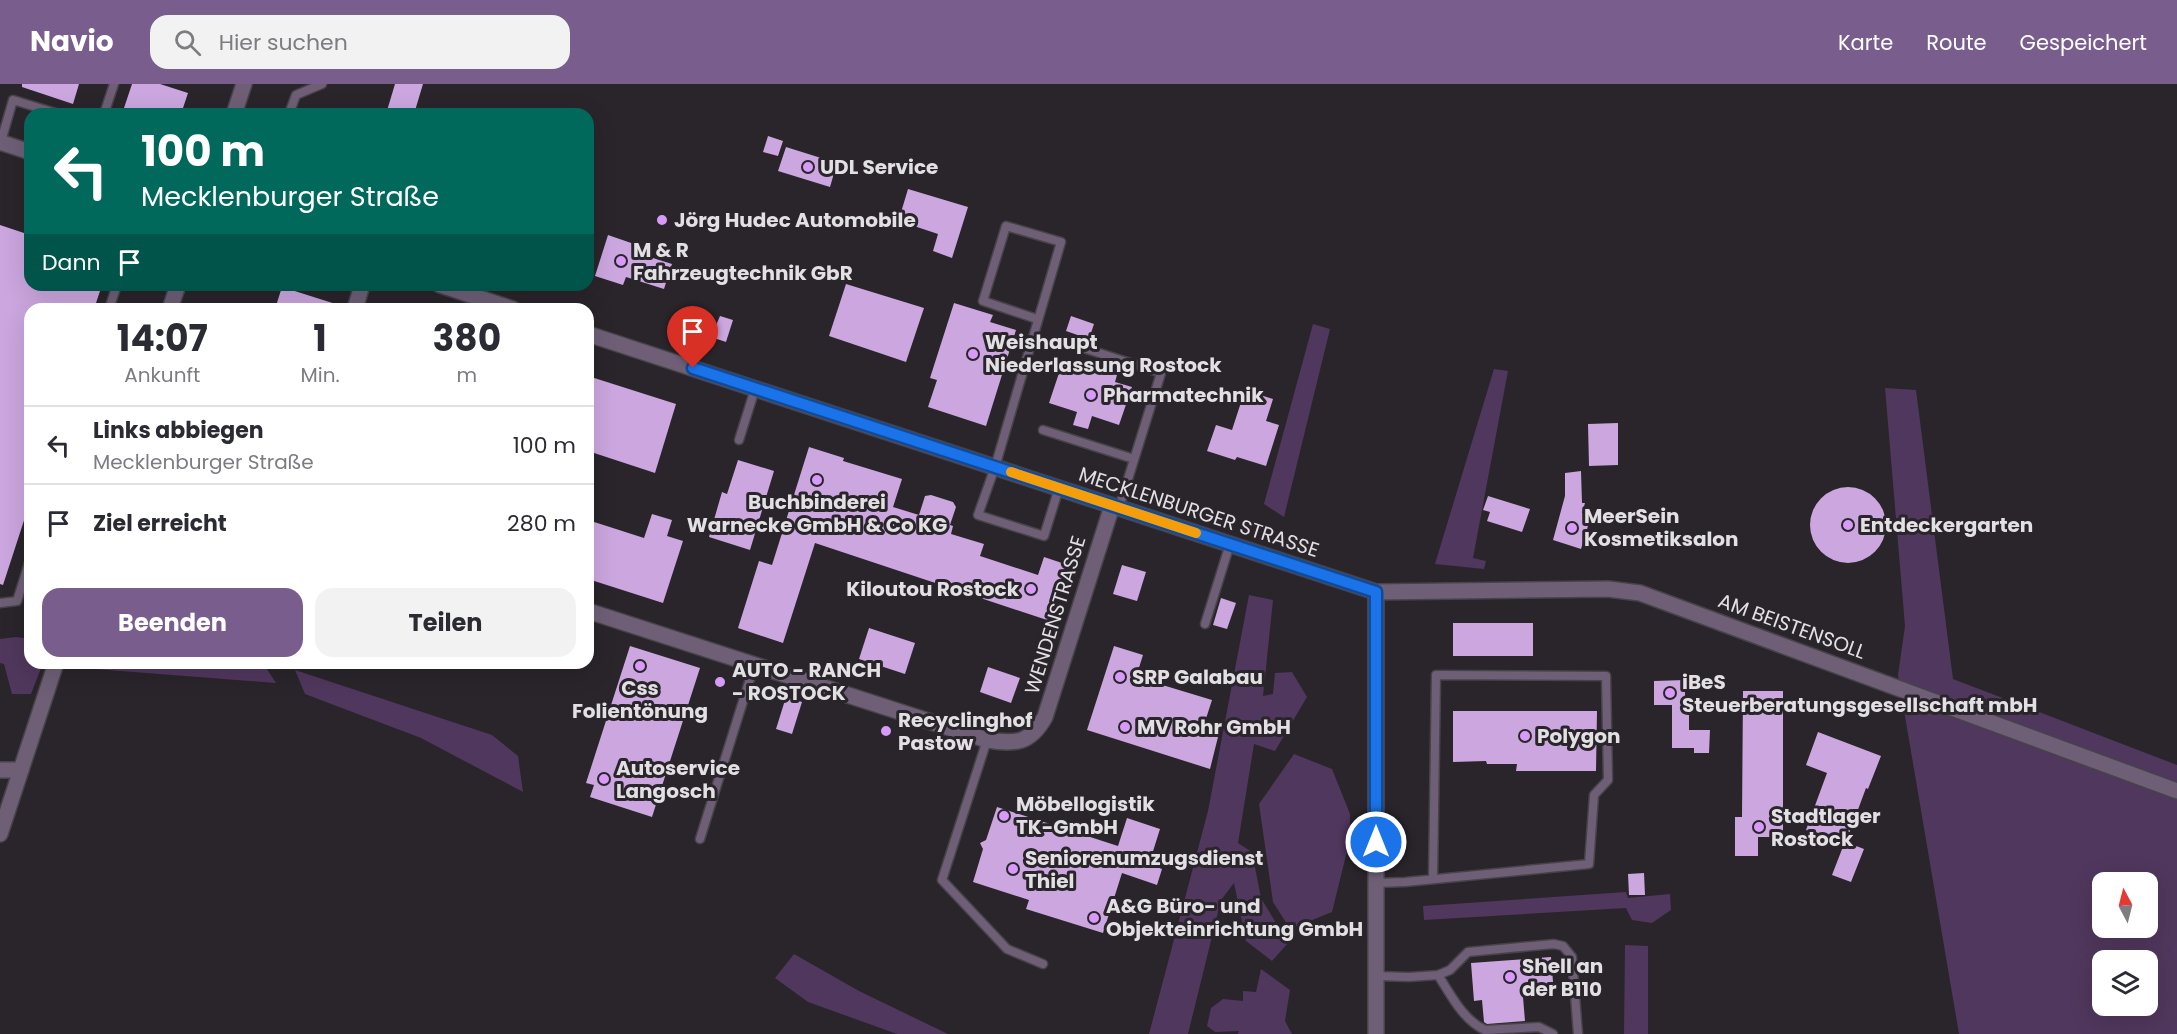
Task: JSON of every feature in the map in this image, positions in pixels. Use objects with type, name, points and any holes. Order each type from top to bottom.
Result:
[{"type":"street","points":[[236,108],[244,84]]},
{"type":"street","points":[[0,143],[24,150]]},
{"type":"street","points":[[458,291],[495,303]]},
{"type":"street","name":"MECKLENBURGER STRASSE","points":[[594,336],[1376,592]]},
{"type":"street","name":"WENDENSTRASSE","points":[[594,612],[987,740],[1008,743],[1024,740],[1037,732],[1045,717],[1116,507]]},
{"type":"street","name":"AM BEISTENSOLL","points":[[1376,592],[1608,589],[1640,593],[2177,791]]},
{"type":"street","points":[[1376,592],[1376,1034]]},
{"type":"street","points":[[0,834],[54,669]]},
{"type":"street","points":[[0,770],[21,770]]},
{"type":"lane","points":[[106,108],[114,84]]},
{"type":"lane","points":[[291,108],[296,95],[322,84]]},
{"type":"lane","points":[[0,143],[13,100],[39,108]]},
{"type":"lane","points":[[1037,319],[983,301],[1006,226],[1061,242],[995,467],[978,515],[1044,536],[1059,488]]},
{"type":"lane","points":[[1065,342],[1161,373],[1116,507]]},
{"type":"lane","points":[[739,440],[755,389]]},
{"type":"lane","points":[[1043,430],[1134,459]]},
{"type":"lane","points":[[1205,624],[1230,544]]},
{"type":"lane","points":[[0,603],[17,601],[24,579]]},
{"type":"lane","points":[[700,839],[754,666]]},
{"type":"lane","points":[[1376,883],[1433,879],[1589,864],[1594,795],[1608,780],[1606,676],[1436,675],[1433,879]]},
{"type":"lane","points":[[987,740],[942,880],[1007,949],[1043,964]]},
{"type":"lane","points":[[1376,976],[1438,975],[1450,970],[1468,952],[1554,944],[1563,946],[1572,957],[1578,1034]]},
{"type":"lane","points":[[1438,975],[1462,1011],[1479,1027],[1485,1030],[1539,1027],[1553,1034]]},
{"type":"shaded area","points":[[1313,324],[1330,329],[1284,517],[1264,504]]},
{"type":"shaded area","points":[[1494,369],[1508,371],[1473,558],[1486,561],[1484,569],[1435,564]]},
{"type":"shaded area","points":[[1885,388],[1916,390],[1953,679],[2177,765],[2177,1034],[1959,1034],[1898,675],[1905,626]]},
{"type":"shaded area","points":[[1249,595],[1273,600],[1263,696],[1273,694],[1275,673],[1292,672],[1307,697],[1275,751],[1254,744],[1238,843],[1252,852],[1261,898],[1288,943],[1272,961],[1246,941],[1234,883],[1221,900],[1188,1034],[1149,1034],[1208,811]]},
{"type":"shaded area","points":[[24,638],[24,669],[41,669],[31,694],[12,694],[4,664],[0,663],[0,639]]},
{"type":"shaded area","points":[[95,669],[267,669],[276,683]]},
{"type":"shaded area","points":[[295,670],[492,735],[518,756],[523,792],[421,738],[305,694]]},
{"type":"shaded area","points":[[1294,754],[1332,769],[1350,814],[1350,839],[1332,912],[1290,929],[1273,902],[1259,804]]},
{"type":"shaded area","points":[[1626,892],[1628,898],[1670,894],[1671,910],[1652,923],[1632,920],[1626,908],[1424,920],[1423,906]]},
{"type":"shaded area","points":[[1625,945],[1648,946],[1648,1034],[1624,1034]]},
{"type":"shaded area","points":[[794,954],[859,991],[948,1034],[897,1034],[808,1002],[775,978]]},
{"type":"shaded area","points":[[1261,969],[1290,990],[1285,1021],[1292,1034],[1215,1032],[1207,1026],[1211,1008],[1223,999],[1243,1001],[1243,991],[1256,992]]},
{"type":"building","points":[[22,84],[79,84],[73,104],[22,87]]},
{"type":"building","points":[[132,84],[160,84],[188,93],[183,108],[124,108]]},
{"type":"building","points":[[395,84],[423,84],[416,108],[388,108]]},
{"type":"building","points":[[768,136],[783,141],[778,156],[763,152]]},
{"type":"building","name":"UDL Service","points":[[786,147],[837,163],[830,187],[778,171]]},
{"type":"building","points":[[908,189],[968,207],[952,258],[933,251],[938,234],[899,219]]},
{"type":"building","points":[[0,225],[24,233],[24,291],[100,291],[96,303],[24,303],[24,520],[3,585],[0,584]]},
{"type":"building","name":"M & R Fahrzeugtechnik GbR","points":[[608,235],[637,245],[634,252],[672,264],[664,289],[626,277],[623,285],[595,276]]},
{"type":"building","points":[[846,284],[924,308],[906,362],[829,336]]},
{"type":"building","points":[[281,291],[295,291],[333,303],[277,303]]},
{"type":"building","name":"Weishaupt Niederlassung Rostock","points":[[954,303],[993,315],[990,322],[1016,330],[986,426],[928,407],[937,380],[930,378]]},
{"type":"building","points":[[720,316],[733,320],[726,342],[711,337]]},
{"type":"building","points":[[1071,316],[1094,324],[1089,339],[1066,331]]},
{"type":"building","name":"Pharmatechnik","points":[[1080,363],[1117,375],[1115,382],[1132,387],[1119,425],[1092,416],[1088,429],[1073,425],[1077,412],[1049,403],[1062,364],[1078,369]]},
{"type":"building","points":[[594,378],[676,404],[655,473],[594,453]]},
{"type":"building","points":[[1245,390],[1273,399],[1266,421],[1279,425],[1266,466],[1237,457],[1235,460],[1207,451],[1216,425],[1232,430]]},
{"type":"building","points":[[1618,423],[1618,465],[1589,466],[1588,424]]},
{"type":"building","points":[[809,447],[844,458],[843,461],[902,479],[893,507],[919,515],[925,496],[931,495],[953,502],[956,507],[950,525],[953,526],[951,534],[984,544],[980,556],[1038,575],[1044,557],[1068,565],[1050,621],[815,543],[783,643],[738,628],[759,561],[772,565]]},
{"type":"building","points":[[738,460],[774,471],[750,550],[709,537],[722,492],[727,494]]},
{"type":"building","name":"MeerSein Kosmetiksalon","points":[[1581,471],[1582,503],[1585,503],[1582,513],[1591,516],[1581,549],[1553,540],[1565,496],[1565,473]]},
{"type":"building","name":"Entdeckergarten","points":[[1841,487],[1855,487],[1869,493],[1880,504],[1886,518],[1883,540],[1875,552],[1855,563],[1841,563],[1827,557],[1816,546],[1810,532],[1810,518],[1816,504],[1827,493]]},
{"type":"building","points":[[1488,496],[1530,509],[1522,532],[1487,521],[1490,512],[1483,510]]},
{"type":"building","points":[[652,514],[672,520],[667,536],[683,541],[663,603],[594,581],[594,522],[644,538]]},
{"type":"building","points":[[1122,565],[1146,572],[1137,601],[1113,594]]},
{"type":"building","points":[[1221,598],[1236,603],[1227,629],[1213,625]]},
{"type":"building","points":[[1453,623],[1533,623],[1533,656],[1453,656]]},
{"type":"building","points":[[869,628],[915,643],[905,674],[859,659]]},
{"type":"building","points":[[630,646],[700,668],[652,817],[590,797],[594,785],[586,783]]},
{"type":"building","points":[[1114,646],[1143,655],[1136,677],[1212,700],[1202,731],[1218,737],[1210,769],[1087,730]]},
{"type":"building","points":[[988,667],[1020,678],[1011,703],[980,692]]},
{"type":"building","points":[[1685,680],[1685,705],[1689,705],[1689,730],[1710,730],[1709,753],[1694,753],[1694,748],[1672,748],[1672,705],[1654,705],[1654,681]]},
{"type":"building","points":[[1743,691],[1783,691],[1783,837],[1758,837],[1758,856],[1735,856],[1735,817],[1742,817]]},
{"type":"building","points":[[786,697],[802,702],[792,734],[776,729]]},
{"type":"building","name":"Polygon","points":[[1453,711],[1597,711],[1596,771],[1516,771],[1517,764],[1487,764],[1486,761],[1453,762]]},
{"type":"building","points":[[1818,732],[1881,756],[1868,789],[1866,788],[1846,842],[1864,849],[1851,882],[1832,875],[1844,844],[1806,830],[1827,773],[1806,765]]},
{"type":"building","points":[[997,807],[1118,846],[1127,818],[1160,829],[1149,864],[1162,869],[1157,885],[1122,873],[1103,933],[1026,909],[1029,900],[973,882],[983,849],[980,843],[986,840]]},
{"type":"building","points":[[1644,873],[1645,895],[1629,895],[1628,874]]},
{"type":"building","points":[[1551,957],[1554,994],[1523,997],[1525,1021],[1487,1024],[1484,1022],[1482,1000],[1474,1001],[1471,963]]},
{"type":"slow traffic","points":[[1011,472],[1196,533]]},
{"type":"place","name":"UDL Service","points":[[808,167]]},
{"type":"place","name":"Jörg Hudec Automobile","points":[[662,220]]},
{"type":"place","name":"M & R Fahrzeugtechnik GbR","points":[[621,261]]},
{"type":"place","name":"Weishaupt Niederlassung Rostock","points":[[973,354]]},
{"type":"place","name":"Pharmatechnik","points":[[1091,395]]},
{"type":"place","name":"Buchbinderei Warnecke GmbH & Co KG","points":[[817,480]]},
{"type":"place","name":"Entdeckergarten","points":[[1848,525]]},
{"type":"place","name":"MeerSein Kosmetiksalon","points":[[1572,528]]},
{"type":"place","name":"Kiloutou Rostock","points":[[1031,589]]},
{"type":"place","name":"Css Folientönung","points":[[640,666]]},
{"type":"place","name":"SRP Galabau","points":[[1120,677]]},
{"type":"place","name":"AUTO - RANCH - ROSTOCK","points":[[720,682]]},
{"type":"place","name":"iBeS Steuerberatungsgesellschaft mbH","points":[[1670,693]]},
{"type":"place","name":"MV Rohr GmbH","points":[[1125,727]]},
{"type":"place","name":"Recyclinghof Pastow","points":[[886,731]]},
{"type":"place","name":"Polygon","points":[[1525,736]]},
{"type":"place","name":"Autoservice Langosch","points":[[604,779]]},
{"type":"place","name":"Möbellogistik TK-GmbH","points":[[1004,816]]},
{"type":"place","name":"Stadtlager Rostock","points":[[1759,827]]},
{"type":"place","name":"Seniorenumzugsdienst Thiel","points":[[1013,869]]},
{"type":"place","name":"A&G Büro- und Objekteinrichtung GmbH","points":[[1094,918]]},
{"type":"place","name":"Shell an der B110","points":[[1510,977]]},
{"type":"route","points":[[693,368],[1376,592],[1376,842]]}]
